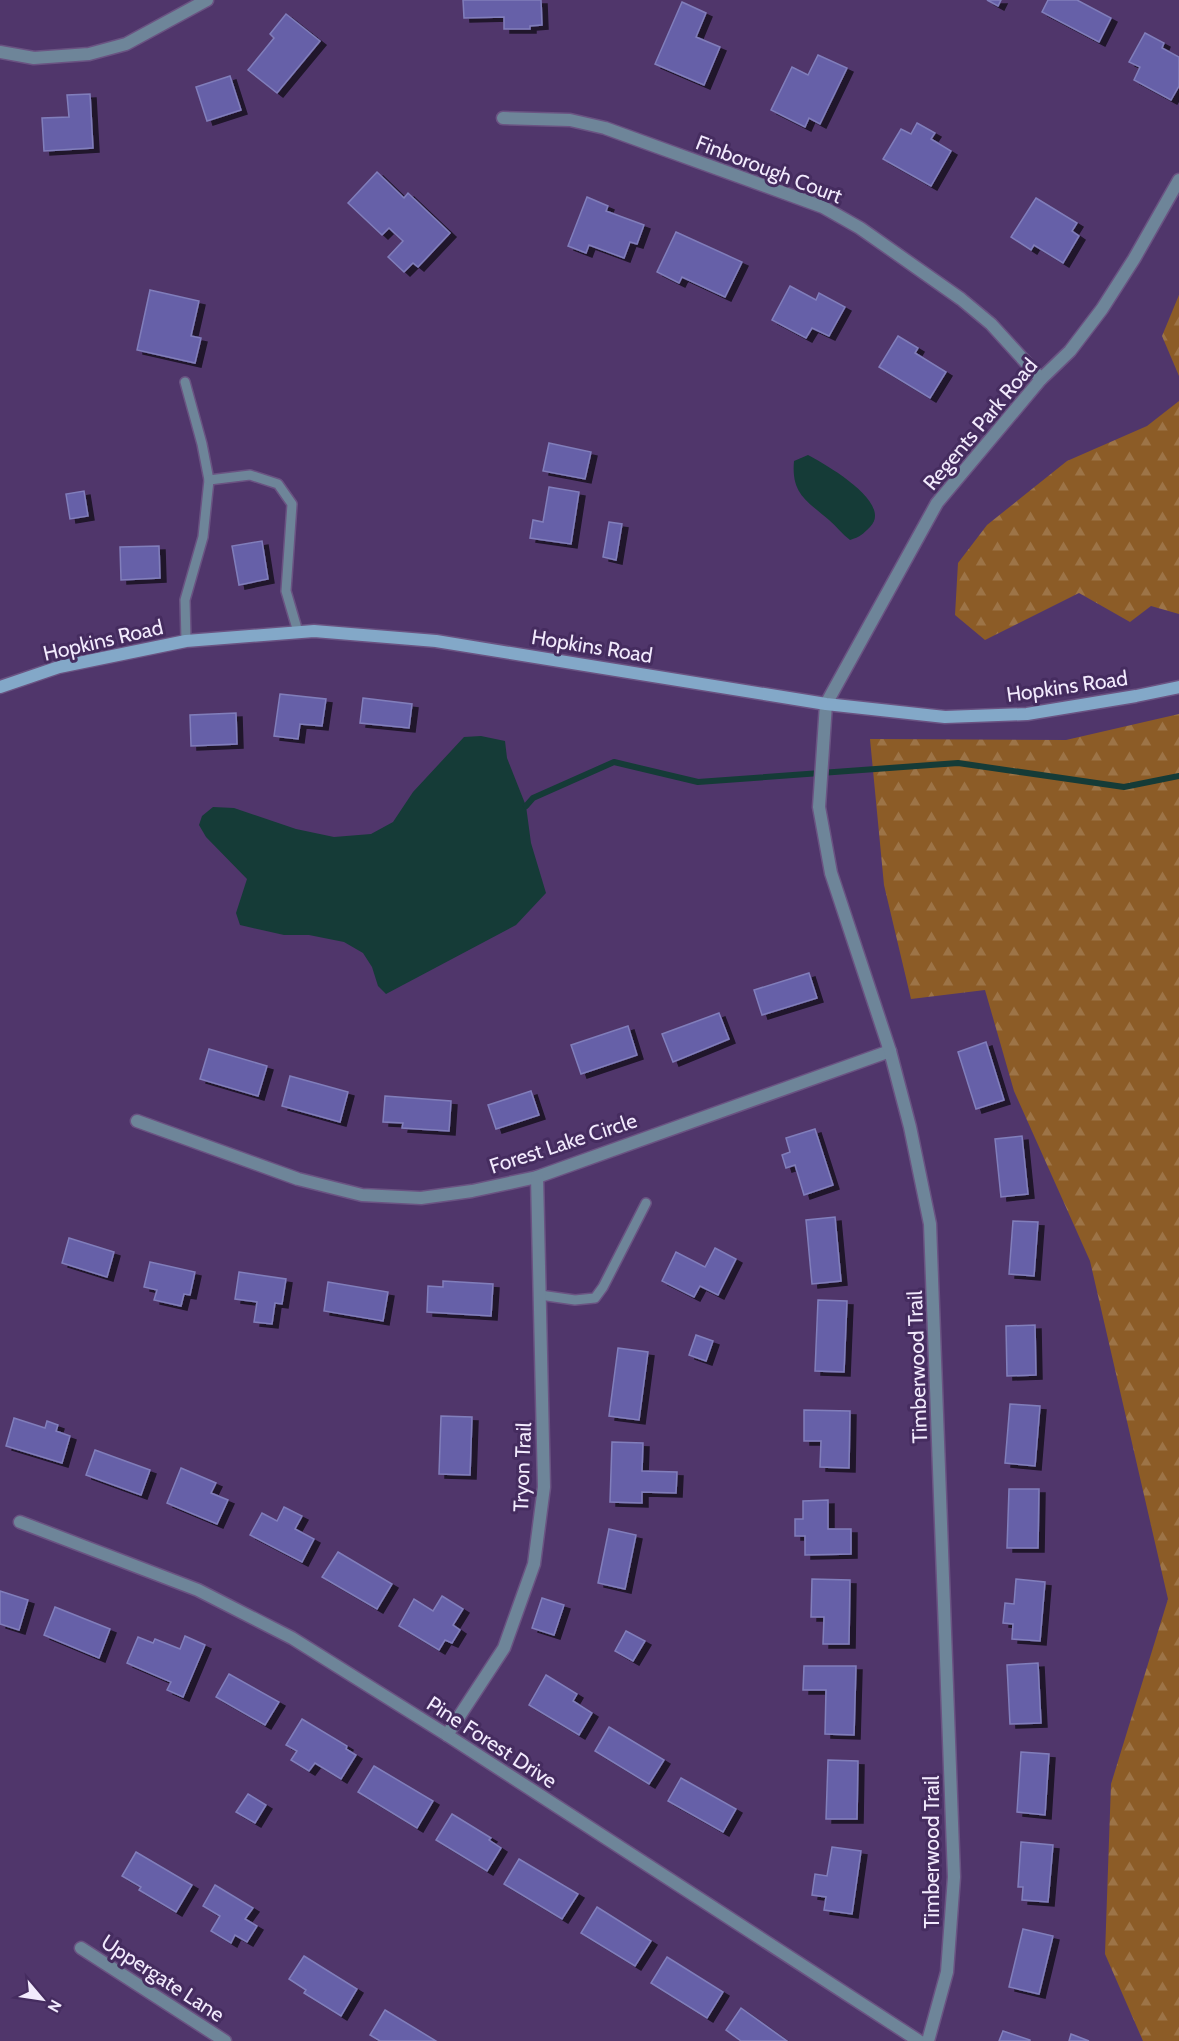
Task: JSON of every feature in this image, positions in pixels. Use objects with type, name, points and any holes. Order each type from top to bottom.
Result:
[{"type":"main road","name":"Hopkins Road","points":[[0,687],[59,668],[186,641],[314,631],[436,641],[826,704],[945,717],[1027,714],[1179,687]]},
{"type":"street","points":[[0,52],[34,58],[89,54],[126,44],[207,0]]},
{"type":"street","name":"Finborough Court","points":[[502,118],[570,120],[605,128],[823,207],[860,228],[961,298],[992,324],[1041,380]]},
{"type":"street","name":"Regents Park Road","points":[[826,704],[937,503],[1041,380],[1070,351],[1102,309],[1134,259],[1179,180]]},
{"type":"street","name":"Timberwood Trail","points":[[826,704],[819,807],[831,873],[890,1051],[910,1127],[930,1224],[954,1876],[947,1972],[928,2041]]},
{"type":"street","name":"Forest Lake Circle","points":[[137,1121],[298,1179],[362,1195],[421,1198],[472,1191],[537,1176],[890,1051]]},
{"type":"street","name":"Tryon Trail","points":[[447,1735],[504,1648],[534,1564],[544,1487],[537,1176]]},
{"type":"street","name":"Pine Forest Drive","points":[[20,1522],[198,1590],[292,1638],[447,1735],[919,2041]]},
{"type":"street","name":"Uppergate Lane","points":[[81,1948],[225,2041]]},
{"type":"lane","points":[[185,382],[209,480],[202,537],[185,600],[186,641]]},
{"type":"lane","points":[[209,480],[250,475],[278,484],[292,504],[286,591],[298,633]]},
{"type":"lane","points":[[540,1295],[575,1300],[595,1298],[603,1287],[646,1203]]},
{"type":"green space","points":[[1179,295],[1179,376],[1162,336]]},
{"type":"green space","points":[[1179,401],[1179,614],[1151,606],[1130,622],[1079,593],[985,640],[955,615],[958,563],[987,525],[1067,461],[1147,426]]},
{"type":"green space","points":[[1179,714],[1179,2041],[1143,2041],[1105,1954],[1111,1784],[1168,1599],[1090,1261],[1014,1091],[985,990],[911,999],[884,885],[870,739],[1066,740]]},
{"type":"shaded area","points":[[808,455],[854,485],[873,507],[875,517],[870,527],[861,535],[850,540],[802,496],[795,481],[794,461]]},
{"type":"shaded area","points":[[481,736],[505,741],[507,758],[526,806],[531,843],[546,893],[516,925],[386,994],[378,986],[372,967],[363,953],[344,942],[309,935],[284,935],[240,925],[236,913],[247,879],[206,837],[199,825],[202,816],[213,807],[234,808],[296,829],[334,837],[371,834],[393,822],[413,792],[464,737]]},
{"type":"building","points":[[463,0],[541,0],[542,25],[530,26],[530,29],[504,29],[504,17],[464,18]]},
{"type":"building","points":[[987,0],[1001,0],[998,6]]},
{"type":"building","points":[[1048,0],[1077,0],[1111,18],[1099,42],[1042,12]]},
{"type":"building","points":[[682,2],[706,13],[696,37],[720,47],[704,85],[655,64]]},
{"type":"building","points":[[286,14],[320,41],[277,93],[248,70],[274,38],[270,34]]},
{"type":"building","points":[[1145,33],[1164,43],[1162,48],[1179,57],[1179,86],[1171,100],[1134,80],[1140,67],[1129,62]]},
{"type":"building","points":[[818,55],[847,68],[820,124],[809,118],[805,127],[771,110],[792,67],[808,75]]},
{"type":"building","points":[[230,76],[241,110],[207,121],[196,87]]},
{"type":"building","points":[[90,94],[93,148],[44,151],[42,118],[69,117],[67,95]]},
{"type":"building","points":[[917,123],[935,133],[931,139],[951,151],[931,186],[883,159],[901,129],[911,134]]},
{"type":"building","points":[[377,172],[404,198],[408,193],[450,233],[418,267],[413,263],[404,272],[388,257],[403,241],[389,228],[382,235],[348,203]]},
{"type":"building","points":[[587,197],[608,206],[606,211],[644,225],[637,244],[630,242],[624,258],[589,245],[586,253],[568,246]]},
{"type":"building","points":[[1036,198],[1077,223],[1072,231],[1079,236],[1063,263],[1034,245],[1031,250],[1011,237]]},
{"type":"building","points":[[676,232],[742,262],[725,297],[682,277],[679,283],[657,272]]},
{"type":"building","points":[[790,286],[816,300],[819,293],[845,307],[829,336],[812,328],[806,338],[772,320]]},
{"type":"building","points":[[150,290],[199,301],[191,336],[201,338],[195,363],[137,350]]},
{"type":"building","points":[[898,336],[918,348],[915,353],[946,372],[930,398],[879,367]]},
{"type":"building","points":[[549,443],[591,452],[585,479],[543,471]]},
{"type":"building","points":[[549,487],[579,492],[571,544],[530,538],[533,520],[543,522]]},
{"type":"building","points":[[84,491],[88,516],[70,519],[66,494]]},
{"type":"building","points":[[609,522],[622,524],[616,560],[603,557]]},
{"type":"building","points":[[262,541],[268,579],[239,585],[232,546]]},
{"type":"building","points":[[159,546],[160,578],[121,580],[120,547]]},
{"type":"building","points":[[280,694],[326,699],[322,726],[300,724],[298,739],[274,736]]},
{"type":"building","points":[[363,698],[412,704],[409,728],[360,723]]},
{"type":"building","points":[[236,713],[237,744],[191,746],[190,715]]},
{"type":"building","points":[[809,973],[817,998],[762,1015],[754,990]]},
{"type":"building","points":[[719,1013],[729,1039],[673,1062],[662,1034]]},
{"type":"building","points":[[628,1026],[637,1055],[581,1074],[571,1045]]},
{"type":"building","points":[[986,1042],[1004,1100],[976,1109],[958,1052]]},
{"type":"building","points":[[209,1049],[267,1066],[258,1096],[200,1079]]},
{"type":"building","points":[[290,1076],[348,1092],[340,1122],[282,1106]]},
{"type":"building","points":[[531,1091],[539,1115],[496,1129],[488,1105]]},
{"type":"building","points":[[385,1096],[451,1101],[449,1131],[402,1128],[403,1123],[383,1122]]},
{"type":"building","points":[[815,1129],[833,1185],[804,1195],[795,1165],[786,1168],[782,1155],[790,1152],[786,1138]]},
{"type":"building","points":[[1022,1136],[1028,1194],[1001,1197],[995,1139]]},
{"type":"building","points":[[835,1217],[841,1281],[812,1284],[806,1220]]},
{"type":"building","points":[[1013,1221],[1038,1222],[1034,1276],[1009,1274]]},
{"type":"building","points":[[69,1238],[114,1252],[107,1277],[62,1263]]},
{"type":"building","points":[[715,1248],[736,1259],[718,1295],[700,1286],[694,1297],[662,1281],[676,1252],[705,1267]]},
{"type":"building","points":[[150,1262],[195,1272],[190,1295],[184,1294],[181,1306],[154,1300],[157,1290],[144,1287]]},
{"type":"building","points":[[239,1272],[286,1279],[282,1304],[275,1303],[272,1324],[254,1322],[257,1302],[235,1299]]},
{"type":"building","points":[[443,1281],[493,1284],[491,1316],[427,1312],[428,1286],[443,1287]]},
{"type":"building","points":[[328,1282],[388,1292],[383,1321],[324,1311]]},
{"type":"building","points":[[818,1300],[847,1301],[844,1372],[815,1371]]},
{"type":"building","points":[[1035,1325],[1036,1375],[1007,1376],[1006,1326]]},
{"type":"building","points":[[696,1335],[713,1341],[706,1361],[689,1355]]},
{"type":"building","points":[[618,1348],[648,1352],[639,1420],[609,1416]]},
{"type":"building","points":[[1010,1404],[1040,1406],[1035,1466],[1005,1463]]},
{"type":"building","points":[[804,1410],[850,1411],[849,1468],[820,1467],[821,1441],[804,1441]]},
{"type":"building","points":[[441,1416],[472,1417],[470,1475],[439,1474]]},
{"type":"building","points":[[14,1418],[45,1428],[47,1421],[58,1425],[56,1431],[70,1436],[62,1463],[6,1446]]},
{"type":"building","points":[[612,1442],[643,1443],[642,1471],[677,1472],[676,1493],[642,1492],[642,1503],[610,1502]]},
{"type":"building","points":[[95,1450],[150,1470],[141,1495],[86,1475]]},
{"type":"building","points":[[181,1468],[216,1483],[211,1493],[228,1500],[217,1524],[167,1503]]},
{"type":"building","points":[[1009,1489],[1039,1489],[1038,1548],[1007,1548]]},
{"type":"building","points":[[828,1500],[828,1529],[851,1529],[851,1554],[805,1555],[805,1536],[795,1536],[795,1519],[803,1519],[803,1501]]},
{"type":"building","points":[[284,1507],[302,1516],[295,1529],[314,1539],[302,1562],[250,1535],[262,1513],[277,1521]]},
{"type":"building","points":[[609,1529],[636,1535],[625,1589],[598,1583]]},
{"type":"building","points":[[338,1552],[392,1584],[377,1609],[322,1577]]},
{"type":"building","points":[[812,1579],[850,1580],[849,1644],[823,1644],[824,1617],[811,1617]]},
{"type":"building","points":[[1016,1579],[1045,1582],[1040,1641],[1012,1639],[1013,1624],[1003,1623],[1005,1603],[1014,1604]]},
{"type":"building","points":[[0,1591],[28,1600],[19,1630],[0,1624]]},
{"type":"building","points":[[442,1596],[463,1609],[453,1625],[460,1630],[452,1643],[445,1640],[439,1650],[399,1626],[414,1599],[433,1611]]},
{"type":"building","points":[[542,1598],[564,1605],[554,1635],[532,1628]]},
{"type":"building","points":[[55,1607],[110,1629],[99,1658],[44,1635]]},
{"type":"building","points":[[626,1631],[645,1641],[633,1661],[615,1651]]},
{"type":"building","points":[[185,1636],[205,1645],[183,1697],[167,1690],[171,1682],[127,1663],[138,1637],[153,1643],[155,1639],[180,1649]]},
{"type":"building","points":[[1038,1663],[1041,1723],[1010,1724],[1007,1665]]},
{"type":"building","points":[[804,1666],[856,1666],[854,1735],[825,1734],[826,1690],[803,1690]]},
{"type":"building","points":[[229,1674],[279,1702],[265,1725],[216,1697]]},
{"type":"building","points":[[546,1675],[577,1694],[573,1701],[592,1713],[579,1735],[529,1705]]},
{"type":"building","points":[[302,1719],[347,1746],[346,1749],[356,1755],[341,1779],[315,1763],[309,1771],[291,1760],[297,1751],[286,1745]]},
{"type":"building","points":[[609,1727],[664,1760],[649,1784],[595,1751]]},
{"type":"building","points":[[1021,1752],[1049,1754],[1045,1815],[1017,1812]]},
{"type":"building","points":[[828,1760],[858,1761],[857,1819],[826,1819]]},
{"type":"building","points":[[374,1766],[433,1801],[417,1828],[358,1792]]},
{"type":"building","points":[[681,1778],[736,1809],[723,1832],[668,1801]]},
{"type":"building","points":[[248,1794],[266,1805],[255,1823],[236,1812]]},
{"type":"building","points":[[452,1814],[491,1838],[489,1840],[501,1848],[487,1871],[436,1840]]},
{"type":"building","points":[[1021,1842],[1053,1845],[1048,1902],[1022,1900],[1023,1887],[1018,1887]]},
{"type":"building","points":[[832,1847],[861,1851],[852,1914],[824,1910],[826,1897],[812,1895],[815,1874],[827,1876]]},
{"type":"building","points":[[136,1852],[192,1885],[176,1912],[139,1890],[141,1887],[122,1876]]},
{"type":"building","points":[[519,1859],[578,1894],[562,1919],[504,1884]]},
{"type":"building","points":[[215,1885],[253,1908],[245,1919],[257,1926],[247,1942],[235,1935],[231,1943],[211,1931],[220,1916],[203,1906]]},
{"type":"building","points":[[597,1907],[651,1941],[635,1966],[581,1933]]},
{"type":"building","points":[[1023,1929],[1053,1936],[1039,1994],[1009,1987]]},
{"type":"building","points":[[304,1956],[357,1989],[341,2016],[304,1993],[306,1990],[289,1979]]},
{"type":"building","points":[[667,1957],[723,1992],[707,2018],[651,1983]]},
{"type":"building","points":[[741,2008],[787,2041],[741,2041],[726,2030]]},
{"type":"building","points":[[385,2010],[436,2041],[380,2041],[370,2035]]},
{"type":"building","points":[[1003,2031],[1030,2040],[1030,2041],[999,2041]]},
{"type":"building","points":[[1071,2034],[1089,2041],[1069,2041]]},
{"type":"waterway","points":[[526,806],[533,798],[614,762],[698,782],[958,763],[1124,787],[1179,776]]}]
